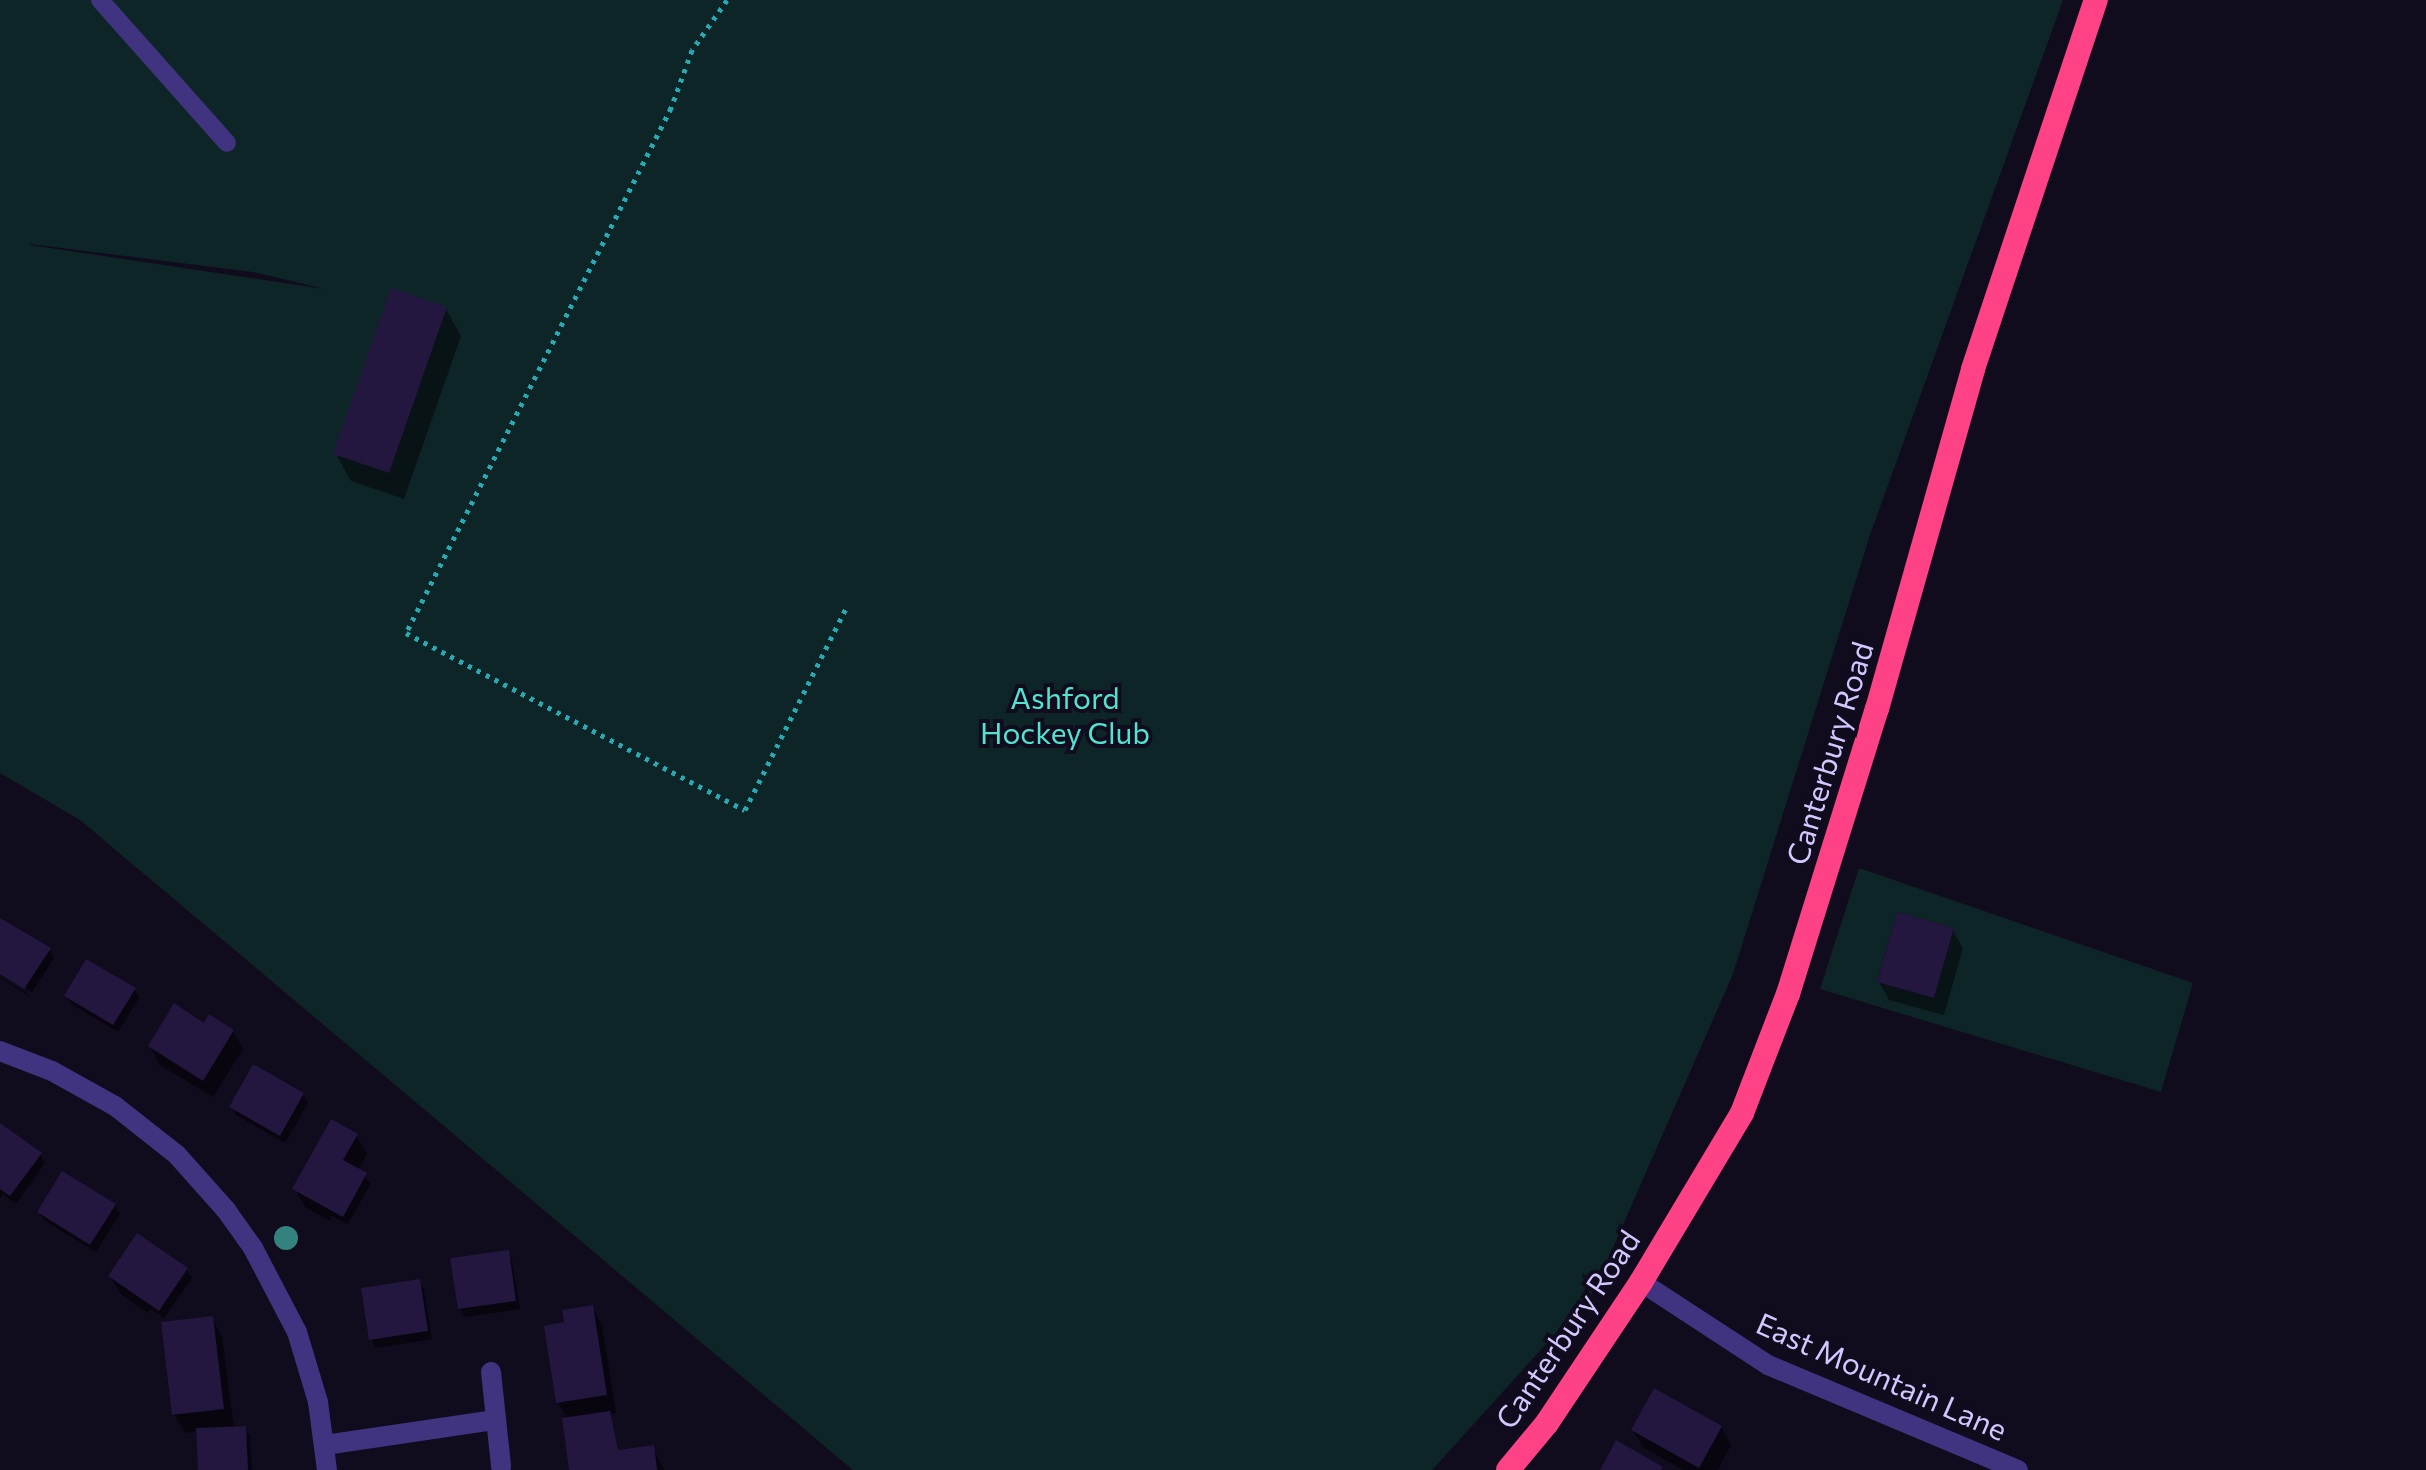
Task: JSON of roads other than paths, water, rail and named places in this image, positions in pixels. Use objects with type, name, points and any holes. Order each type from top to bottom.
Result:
[{"type":"highway","name":"Canterbury Road","points":[[1508,1470],[1547,1423],[1641,1282],[1742,1113],[1788,994],[1877,709],[1973,369],[2096,0]]},
{"type":"street","points":[[0,1051],[52,1071],[115,1106],[160,1140],[208,1188],[253,1248],[297,1332],[313,1380],[327,1470]]},
{"type":"street","name":"East Mountain Lane","points":[[1641,1282],[1768,1365],[2018,1470]]},
{"type":"street","points":[[491,1372],[501,1466]]},
{"type":"street","points":[[325,1445],[495,1420]]},
{"type":"lane","points":[[100,0],[227,143]]},
{"type":"park label","name":"Ashford Hockey Club","points":[[1065,714]]}]
